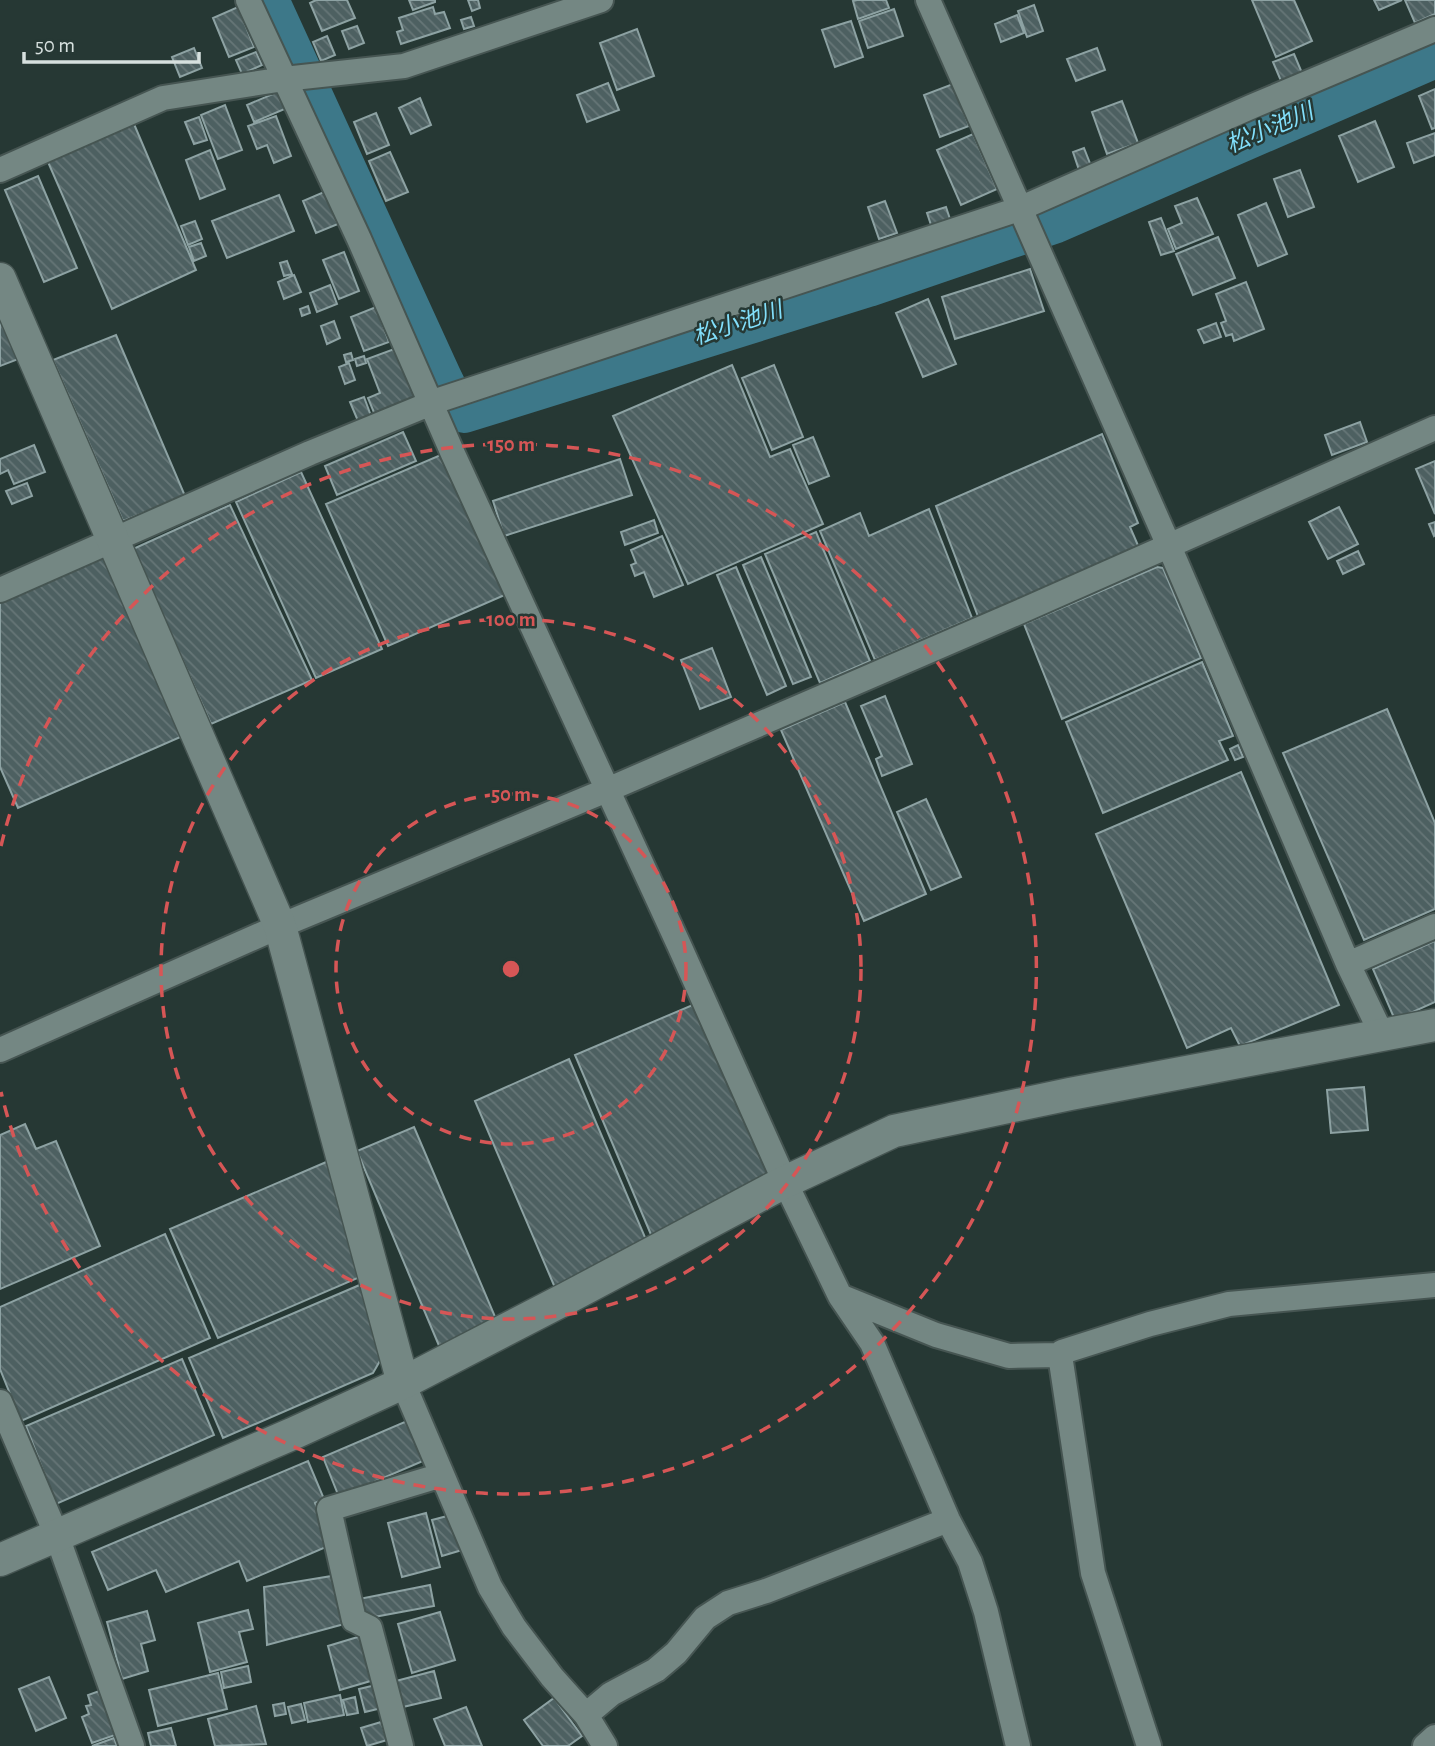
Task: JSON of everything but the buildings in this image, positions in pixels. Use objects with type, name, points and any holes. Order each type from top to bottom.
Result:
[{"type":"street","points":[[248,0],[436,402],[607,790],[785,1182],[840,1296],[872,1343],[948,1520],[970,1562],[986,1612],[1018,1746]]},
{"type":"street","points":[[0,170],[163,98],[285,79],[404,66],[601,0]]},
{"type":"street","points":[[928,0],[1169,546],[1348,964],[1383,1037]]},
{"type":"street","points":[[0,590],[310,453],[465,390],[1019,209],[1435,29]]},
{"type":"street","points":[[0,279],[280,926],[403,1382],[490,1587],[514,1628],[586,1715],[606,1746]]},
{"type":"street","points":[[0,1050],[280,926],[607,790],[1435,428]]},
{"type":"street","points":[[1348,964],[1435,926]]},
{"type":"street","points":[[0,1560],[292,1434],[403,1382],[785,1182],[894,1131],[1070,1094],[1383,1037],[1435,1025]]},
{"type":"street","points":[[840,1296],[936,1335],[1009,1356],[1060,1355],[1062,1352],[1150,1324],[1228,1304],[1435,1285]]},
{"type":"street","points":[[1060,1355],[1093,1573],[1149,1746]]},
{"type":"street","points":[[0,1402],[57,1536],[132,1746]]},
{"type":"street","points":[[401,1746],[370,1628],[354,1620],[329,1508],[442,1475]]},
{"type":"street","points":[[586,1715],[611,1694],[656,1670],[676,1653],[705,1618],[729,1603],[948,1520]]},
{"type":"street","points":[[1425,1746],[1435,1737]]},
{"type":"waterway","name":"松小池川","points":[[268,0],[440,376],[455,407],[464,412],[868,286],[1056,222],[1435,57]]}]
